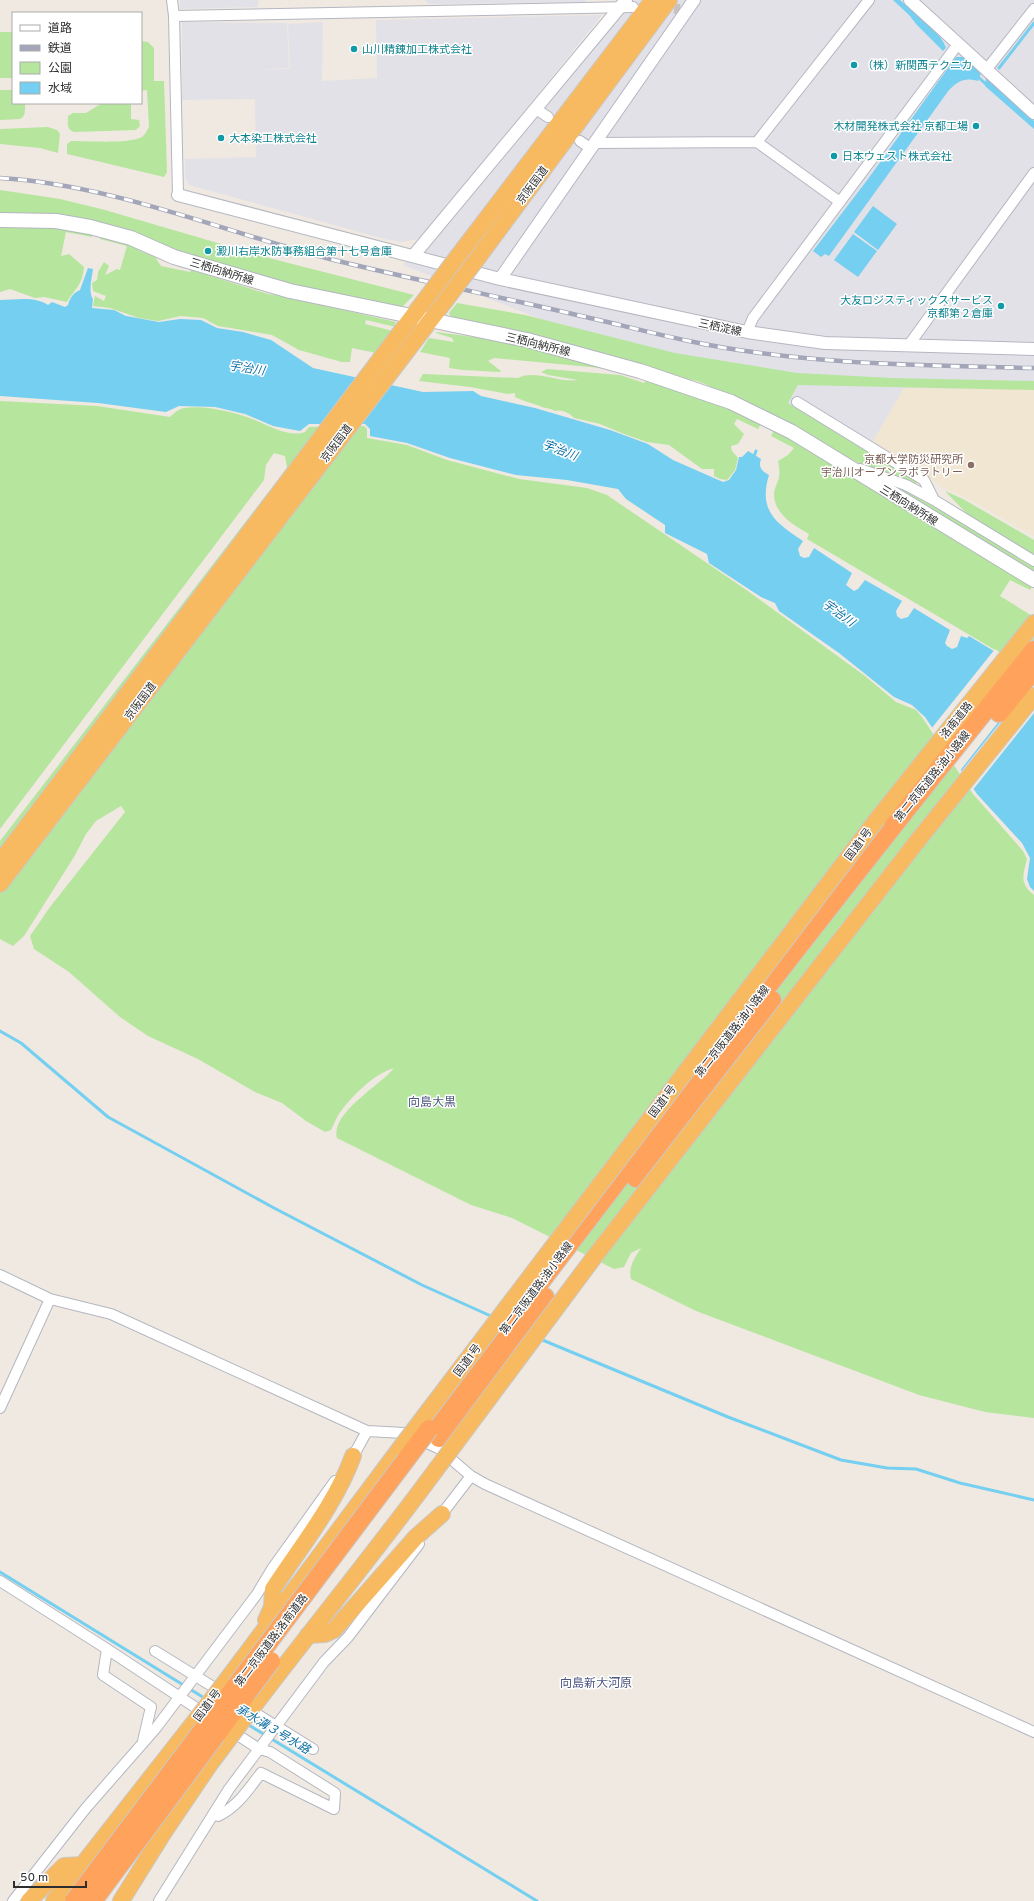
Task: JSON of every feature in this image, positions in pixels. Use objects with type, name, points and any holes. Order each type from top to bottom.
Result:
[{"type":"highway","name":"京阪国道","points":[[0,862],[653,0]]},
{"type":"highway","name":"京阪国道","points":[[0,884],[477,259],[683,4]]},
{"type":"highway","name":"洛南道路","points":[[878,818],[1034,623]]},
{"type":"highway","name":"第二京阪道路;油小路線","points":[[443,1422],[724,1041],[890,829],[1034,650]]},
{"type":"highway","name":"第二京阪道路;油小路線","points":[[443,1422],[807,954],[1034,670]]},
{"type":"highway","points":[[123,1900],[164,1832],[231,1736],[308,1635],[377,1549],[615,1231],[919,839],[1034,696]]},
{"type":"highway","name":"国道1号","points":[[54,1901],[265,1630],[322,1550],[878,818]]},
{"type":"highway","name":"第二京阪道路;洛南道路","points":[[74,1901],[443,1422]]},
{"type":"highway","name":"第二京阪道路;洛南道路","points":[[93,1901],[443,1422]]},
{"type":"highway","points":[[265,1630],[266,1620],[272,1607],[273,1589],[333,1500],[344,1480],[353,1456]]},
{"type":"highway","points":[[308,1635],[325,1634],[334,1630],[416,1537],[442,1514]]},
{"type":"highway","points":[[29,1901],[64,1866],[82,1865]]},
{"type":"main road","name":"三栖向納所線","points":[[0,220],[56,221],[90,227],[131,238],[174,257],[290,291],[427,325],[527,340],[640,371],[724,399],[778,425],[846,465],[970,543],[1034,580]]},
{"type":"street","points":[[172,0],[174,16],[178,195]]},
{"type":"street","points":[[416,0],[416,11]]},
{"type":"street","points":[[757,142],[869,0]]},
{"type":"street","points":[[910,0],[954,50],[987,69],[1034,113]]},
{"type":"street","points":[[174,16],[416,11],[627,4]]},
{"type":"street","points":[[414,256],[536,109],[627,4]]},
{"type":"street","points":[[500,279],[592,145],[683,4]]},
{"type":"street","points":[[987,69],[1034,9]]},
{"type":"street","points":[[747,332],[753,318],[954,50]]},
{"type":"street","points":[[536,109],[548,118]]},
{"type":"street","points":[[580,141],[592,145],[757,142],[840,202]]},
{"type":"street","points":[[908,346],[1034,173]]},
{"type":"street","name":"三栖淀線","points":[[178,195],[500,279],[747,332],[825,343],[1034,349]]},
{"type":"street","points":[[797,402],[924,480],[934,500]]},
{"type":"street","points":[[846,465],[906,485],[934,500],[1034,561]]},
{"type":"street","points":[[0,1275],[50,1298],[111,1314],[367,1431],[404,1433],[438,1448],[471,1476],[485,1484],[1034,1732]]},
{"type":"street","points":[[0,1408],[50,1298]]},
{"type":"street","points":[[13,1901],[86,1808],[156,1728],[181,1695],[257,1594],[272,1569],[353,1456],[367,1431]]},
{"type":"street","points":[[159,1901],[229,1790],[324,1662],[348,1638],[471,1476]]},
{"type":"street","points":[[0,1582],[335,1793],[334,1809],[261,1773],[240,1800],[225,1813],[218,1816],[214,1815]]},
{"type":"street","points":[[107,1649],[103,1675],[151,1707],[142,1743]]},
{"type":"street","points":[[155,1651],[196,1675],[275,1728],[313,1749]]},
{"type":"shaded area","points":[[180,0],[258,0],[258,7],[180,9]]},
{"type":"shaded area","points":[[425,0],[586,0],[586,2],[429,4]]},
{"type":"shaded area","points":[[622,0],[1034,0],[1034,513],[403,265]]},
{"type":"shaded area","points":[[602,15],[423,238],[401,242],[385,239],[189,185],[185,178],[185,159],[256,157],[255,99],[182,100],[182,22],[287,23],[289,68],[254,70],[290,69],[288,24],[323,22],[322,81],[377,78],[376,20]]},
{"type":"shaded area","name":"京都大学防災研究所 宇治川オープンラボラトリー","points":[[904,388],[1034,389],[1034,536],[968,499],[944,488],[873,441]]},
{"type":"green space","points":[[0,32],[12,32],[12,78],[0,78]]},
{"type":"green space","points":[[142,41],[148,42],[154,48],[154,81],[164,81],[167,172],[164,177],[67,154],[67,144],[71,141],[128,141],[142,137],[149,127],[147,90],[142,91]]},
{"type":"green space","points":[[0,90],[12,90],[12,104],[25,104],[25,112],[20,119],[0,120]]},
{"type":"green space","points":[[100,104],[131,104],[131,119],[139,120],[140,126],[136,130],[74,132],[70,129],[68,126],[68,116],[73,113],[86,113]]},
{"type":"green space","points":[[48,127],[57,130],[60,134],[58,153],[40,148],[0,144],[0,129]]},
{"type":"green space","points":[[0,190],[60,199],[105,210],[269,258],[414,295],[401,308],[281,284],[171,251],[0,216]]},
{"type":"green space","points":[[0,224],[59,227],[93,232],[92,237],[66,232],[61,256],[69,254],[84,267],[82,278],[67,302],[44,297],[35,298],[10,289],[0,292]]},
{"type":"green space","points":[[101,234],[122,239],[140,251],[155,257],[161,266],[190,272],[191,270],[268,294],[321,303],[326,306],[396,322],[394,325],[397,325],[396,327],[366,320],[365,324],[393,331],[376,353],[352,348],[350,362],[342,362],[299,350],[272,335],[218,326],[203,318],[181,316],[158,321],[139,318],[110,308],[93,306],[95,296],[104,301],[106,296],[93,291],[92,283],[97,280],[98,272],[104,262],[109,266],[105,275],[117,269],[120,270],[127,246],[100,239]]},
{"type":"green space","points":[[457,303],[525,315],[675,353],[797,373],[893,378],[1034,381],[1034,390],[798,385],[788,403],[917,482],[916,484],[846,458],[700,382],[694,380],[677,380],[454,321],[449,313]]},
{"type":"green space","points":[[436,332],[511,342],[611,369],[494,358],[488,361],[501,371],[500,372],[449,368],[450,358],[420,352],[429,338],[454,342],[452,338]]},
{"type":"green space","points":[[547,369],[620,375],[644,383],[648,377],[707,397],[761,424],[758,429],[737,419],[734,424],[744,434],[738,444],[731,446],[732,451],[738,458],[735,470],[727,480],[714,476],[714,469],[702,469],[669,445],[647,442],[600,424],[574,418],[565,412],[555,411],[515,397],[515,393],[508,394],[470,387],[419,381],[423,374],[518,378],[539,375],[563,380],[578,380],[548,375],[541,372]]},
{"type":"green space","points":[[0,401],[97,406],[170,417],[183,408],[201,407],[237,414],[278,430],[292,433],[305,432],[309,427],[364,426],[367,429],[367,438],[407,445],[447,460],[519,479],[587,488],[607,495],[745,589],[865,676],[896,702],[916,710],[973,794],[1023,851],[1027,859],[1023,878],[1024,883],[1029,891],[1034,895],[1034,1418],[985,1412],[919,1395],[696,1311],[631,1279],[631,1266],[641,1248],[631,1253],[624,1267],[614,1269],[512,1218],[471,1205],[337,1138],[337,1129],[341,1119],[349,1109],[394,1068],[379,1075],[365,1085],[346,1105],[331,1130],[325,1132],[306,1121],[282,1103],[255,1092],[198,1059],[148,1036],[120,1017],[69,972],[34,949],[30,936],[50,907],[125,812],[121,806],[96,821],[86,834],[74,857],[24,936],[13,946],[0,939],[0,841],[287,468],[285,456],[274,453],[266,465],[264,480],[0,829]]},
{"type":"green space","points":[[771,425],[1033,585],[1030,590],[1010,580],[1000,596],[1034,617],[1034,673],[807,539],[809,534],[786,519],[775,502],[774,492],[779,475],[778,461],[788,455],[794,448],[771,436],[774,430]]},
{"type":"green space","points":[[879,479],[925,499],[1034,566],[1034,576]]},
{"type":"green space","points":[[945,491],[963,499],[1034,540],[1034,557],[971,518]]},
{"type":"water","points":[[893,0],[900,0],[926,22],[939,35],[946,48],[943,51]]},
{"type":"water","points":[[956,57],[963,57],[981,73],[978,81],[969,79],[965,80],[956,84],[949,90],[829,256],[825,254],[821,257],[813,251],[868,179]]},
{"type":"water","points":[[986,78],[1034,121],[1034,129],[985,86]]},
{"type":"water","points":[[873,206],[897,224],[878,250],[854,232]]},
{"type":"water","points":[[853,234],[877,251],[858,277],[834,260]]},
{"type":"water","name":"宇治川","points":[[88,268],[93,269],[91,280],[91,293],[93,299],[92,308],[114,310],[126,316],[159,322],[180,319],[201,320],[217,328],[243,332],[271,340],[313,368],[423,392],[473,391],[481,396],[535,408],[610,430],[648,444],[673,460],[723,482],[729,480],[736,470],[739,457],[742,457],[748,451],[761,459],[761,469],[769,475],[766,487],[768,507],[777,522],[803,541],[798,549],[800,556],[804,558],[809,557],[814,548],[852,573],[846,585],[854,591],[858,589],[865,580],[902,601],[896,611],[897,616],[901,619],[908,617],[914,608],[950,630],[945,643],[952,649],[957,647],[961,636],[967,638],[969,636],[1034,675],[1034,891],[1030,887],[1027,879],[1030,858],[1022,843],[977,794],[925,717],[912,705],[894,697],[839,653],[779,611],[775,603],[761,597],[709,563],[707,554],[665,533],[665,525],[626,499],[618,489],[567,480],[516,475],[450,458],[407,443],[370,436],[370,429],[365,424],[309,424],[300,431],[273,426],[245,414],[215,407],[179,406],[166,412],[98,403],[0,396],[0,300],[31,299],[48,305],[52,302],[65,307],[68,305],[74,294],[80,290]]},
{"type":"pier","points":[[995,649],[1013,661],[943,748],[931,729]]},
{"type":"pier","points":[[1034,678],[992,730],[959,772],[944,749]]},
{"type":"pier","points":[[1034,680],[1034,713],[972,791],[960,773]]},
{"type":"waterway","points":[[999,68],[1034,23]]},
{"type":"waterway","points":[[977,76],[988,86]]},
{"type":"waterway","points":[[753,459],[756,451]]},
{"type":"waterway","points":[[0,1031],[21,1043],[108,1117],[274,1208],[422,1285],[493,1317]]},
{"type":"waterway","points":[[540,1339],[728,1417],[841,1460],[887,1468],[916,1469],[960,1483],[1034,1500]]},
{"type":"waterway","name":"承水溝３号水路","points":[[0,1572],[206,1699]]},
{"type":"waterway","name":"承水溝３号水路","points":[[247,1724],[537,1901]]},
{"type":"tunnel","points":[[659,8],[680,9]]},
{"type":"railway","points":[[0,178],[43,182],[85,190],[168,211],[292,249],[334,260],[709,345],[823,360],[1034,368]]},
{"type":"place","name":"山川精錬加工株式会社","points":[[354,49]]},
{"type":"place","name":"（株）新関西テクニカ","points":[[854,65]]},
{"type":"place","name":"木材開発株式会社 京都工場","points":[[976,126]]},
{"type":"place","name":"大本染工株式会社","points":[[221,138]]},
{"type":"place","name":"日本ウェスト株式会社","points":[[834,156]]},
{"type":"place","name":"澱川右岸水防事務組合第十七号倉庫","points":[[208,251]]},
{"type":"place","name":"大友ロジスティックスサービス 京都第２倉庫","points":[[1001,306]]},
{"type":"place","name":"京都大学防災研究所 宇治川オープンラボラトリー","points":[[971,465]]},
{"type":"district","name":"向島大黒","points":[[432,1102]]},
{"type":"district","name":"向島新大河原","points":[[596,1683]]}]
